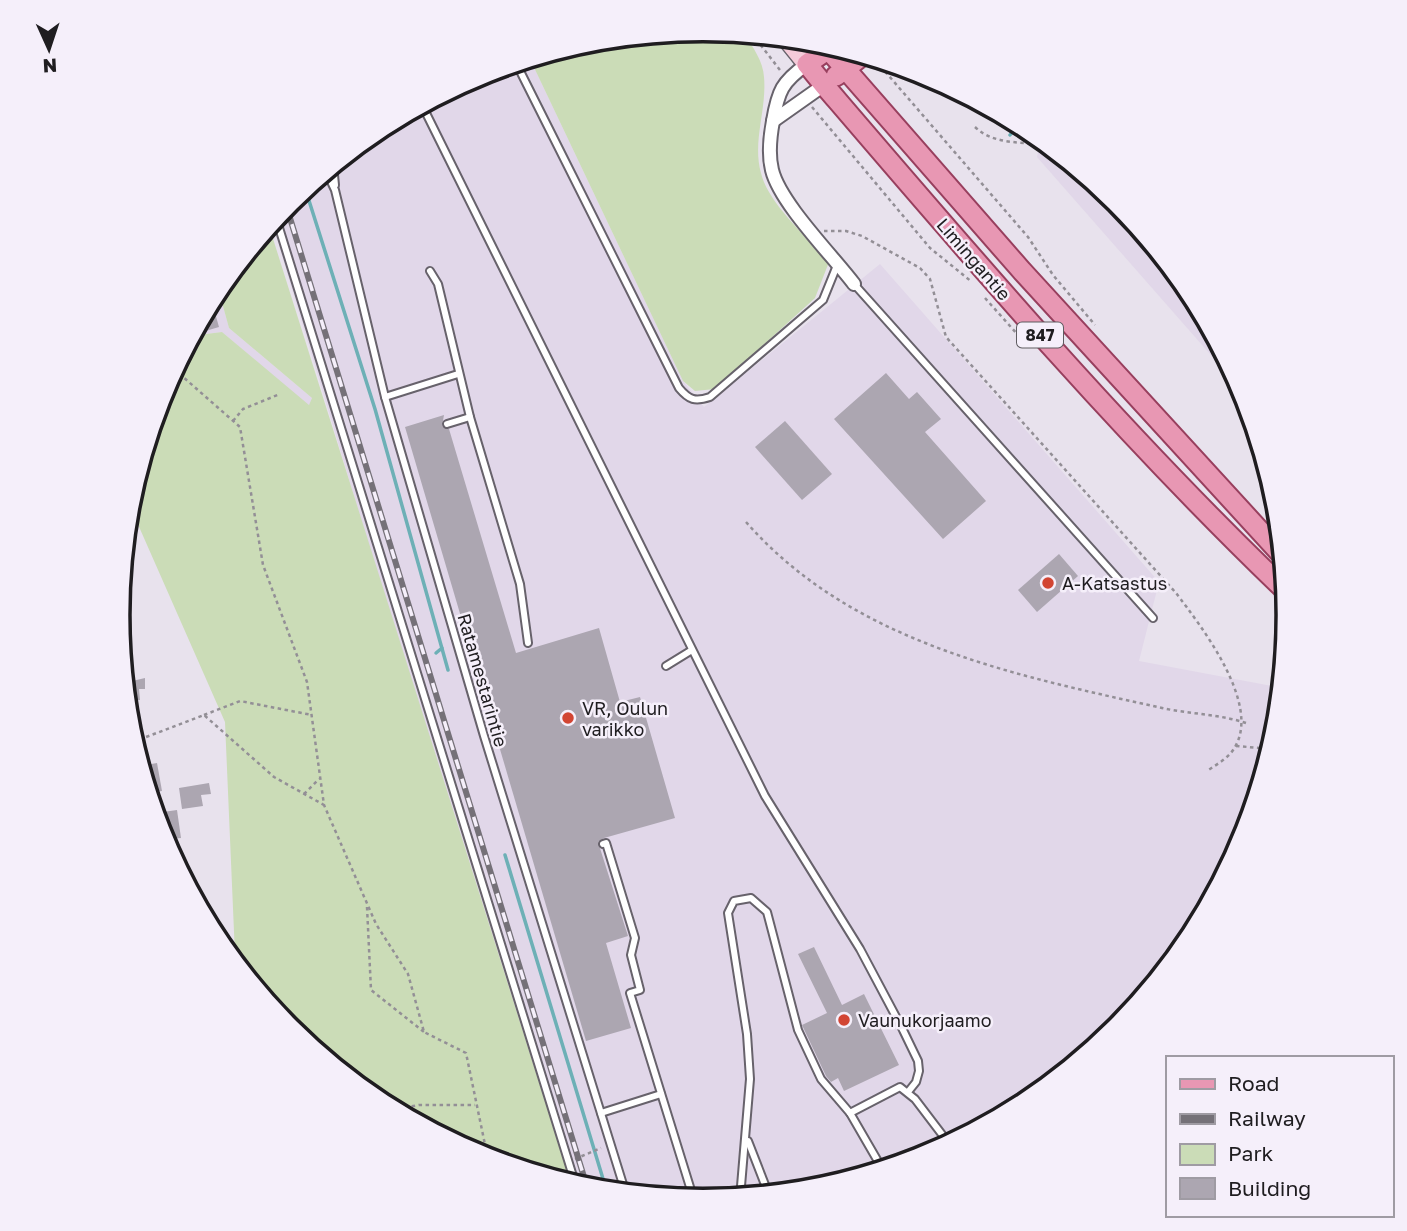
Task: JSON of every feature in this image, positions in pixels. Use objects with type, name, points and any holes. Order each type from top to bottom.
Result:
[{"type":"main road","name":"Limingantie","points":[[796,50],[1081,380],[1195,505],[1276,582]]},
{"type":"main road","points":[[807,64],[819,54]]},
{"type":"main road","name":"Limingantie","points":[[838,59],[1022,271],[1272,544]]},
{"type":"main road","points":[[824,85],[853,62]]},
{"type":"street","points":[[807,64],[786,79],[776,102],[770,137],[772,170],[779,187],[854,284]]},
{"type":"street","points":[[773,121],[824,85]]},
{"type":"lane","points":[[520,72],[679,388],[688,398],[699,401],[710,397],[823,300],[838,263]]},
{"type":"lane","points":[[426,114],[765,796],[859,949],[903,1030],[918,1061],[919,1071],[916,1082],[908,1092]]},
{"type":"lane","points":[[334,177],[335,190]]},
{"type":"lane","name":"Ratamestarintie","points":[[330,180],[335,190],[384,397],[484,736],[582,1038],[601,1114],[623,1183]]},
{"type":"lane","points":[[279,229],[571,1173]]},
{"type":"lane","points":[[430,271],[438,284],[458,374],[520,584],[528,643]]},
{"type":"lane","points":[[854,284],[1153,618]]},
{"type":"lane","points":[[384,397],[458,374]]},
{"type":"lane","points":[[447,424],[470,417]]},
{"type":"lane","points":[[397,438],[407,435]]},
{"type":"lane","points":[[666,666],[692,650]]},
{"type":"lane","points":[[603,844],[606,843],[635,937],[631,955],[640,990],[630,993],[690,1189]]},
{"type":"lane","points":[[741,1188],[750,1080],[747,1034],[728,913],[730,905],[744,899],[758,902],[767,912],[798,1030],[828,1091],[850,1113],[878,1162]]},
{"type":"lane","points":[[850,1113],[900,1087],[908,1092],[943,1136]]},
{"type":"lane","points":[[601,1114],[661,1094]]},
{"type":"lane","points":[[746,1137],[765,1185]]},
{"type":"path","points":[[760,45],[768,54]]},
{"type":"path","points":[[885,71],[1028,237],[1053,275],[1097,327]]},
{"type":"path","points":[[975,127],[983,134],[999,140],[1030,145]]},
{"type":"path","points":[[905,219],[912,213]]},
{"type":"path","points":[[814,233],[832,229],[862,236],[920,268],[930,279],[940,326],[946,337],[1176,593],[1199,624],[1237,691],[1240,721],[1236,746],[1225,759],[1207,771]]},
{"type":"path","points":[[183,377],[240,427],[263,565],[307,682],[324,805],[376,924],[408,974],[424,1032]]},
{"type":"path","points":[[233,421],[243,409],[280,394]]},
{"type":"path","points":[[746,522],[782,557],[837,598],[898,632],[942,650],[982,666],[1060,687],[1104,692],[1163,708],[1246,723]]},
{"type":"path","points":[[144,738],[240,701],[312,715]]},
{"type":"path","points":[[204,715],[274,777],[324,805]]},
{"type":"path","points":[[1236,746],[1261,748]]},
{"type":"path","points":[[304,794],[320,778]]},
{"type":"path","points":[[366,902],[372,990],[424,1032],[466,1053],[485,1146]]},
{"type":"path","points":[[409,1107],[477,1105]]},
{"type":"path","points":[[568,1163],[599,1148]]},
{"type":"shaded area","points":[[534,68],[683,381],[704,407],[880,264],[1159,582],[1139,661],[1272,686],[1266,727],[1247,800],[1233,835],[1218,869],[1180,934],[1135,994],[1109,1021],[1082,1047],[1022,1092],[957,1130],[923,1145],[888,1159],[815,1178],[741,1188],[704,1189],[666,1188],[592,1178],[567,1172],[366,536],[275,234],[325,184],[385,139],[450,101]]},
{"type":"shaded area","points":[[1038,151],[1082,184],[1135,237],[1180,297],[1219,364],[1037,157]]},
{"type":"shaded area","points":[[222,304],[229,328],[312,398],[309,406],[222,332],[204,334]]},
{"type":"green space","points":[[666,43],[751,44],[757,54],[764,77],[758,149],[761,173],[780,208],[829,262],[815,298],[715,389],[695,391],[683,381],[534,68],[592,53]]},
{"type":"green space","points":[[272,237],[567,1172],[519,1159],[484,1145],[450,1130],[385,1092],[325,1047],[298,1021],[272,994],[235,945],[225,722],[138,524],[160,431],[189,362],[204,334],[222,332],[309,405],[312,398],[229,328],[222,304]]},
{"type":"building","points":[[216,315],[219,327],[206,331]]},
{"type":"building","points":[[886,373],[909,399],[917,392],[941,419],[925,432],[986,501],[943,539],[834,419]]},
{"type":"building","name":"VR, Oulun varikko","points":[[444,415],[442,426],[449,429],[516,653],[599,628],[620,702],[640,697],[675,818],[598,842],[628,936],[606,943],[631,1028],[586,1041],[405,427]]},
{"type":"building","points":[[785,421],[832,474],[802,500],[755,447]]},
{"type":"building","name":"A-Katsastus","points":[[1059,554],[1078,576],[1037,612],[1018,590]]},
{"type":"building","points":[[145,678],[145,689],[139,689],[140,700],[137,700],[134,681]]},
{"type":"building","points":[[157,763],[162,791],[158,792],[150,764]]},
{"type":"building","points":[[209,783],[211,794],[201,795],[203,806],[182,809],[179,788]]},
{"type":"building","points":[[177,810],[181,838],[176,839],[165,812]]},
{"type":"building","name":"Vaunukorjaamo","points":[[814,947],[842,1005],[864,994],[899,1065],[844,1091],[838,1078],[831,1082],[826,1076],[802,1025],[827,1013],[798,954]]},
{"type":"waterway","points":[[309,200],[375,409],[448,670]]},
{"type":"waterway","points":[[436,653],[442,648]]},
{"type":"waterway","points":[[505,855],[603,1180]]},
{"type":"railway","points":[[290,218],[584,1176]]},
{"type":"place","name":"A-Katsastus","points":[[1048,583]]},
{"type":"place","name":"VR, Oulun varikko","points":[[568,718]]},
{"type":"place","name":"Vaunukorjaamo","points":[[844,1020]]}]
